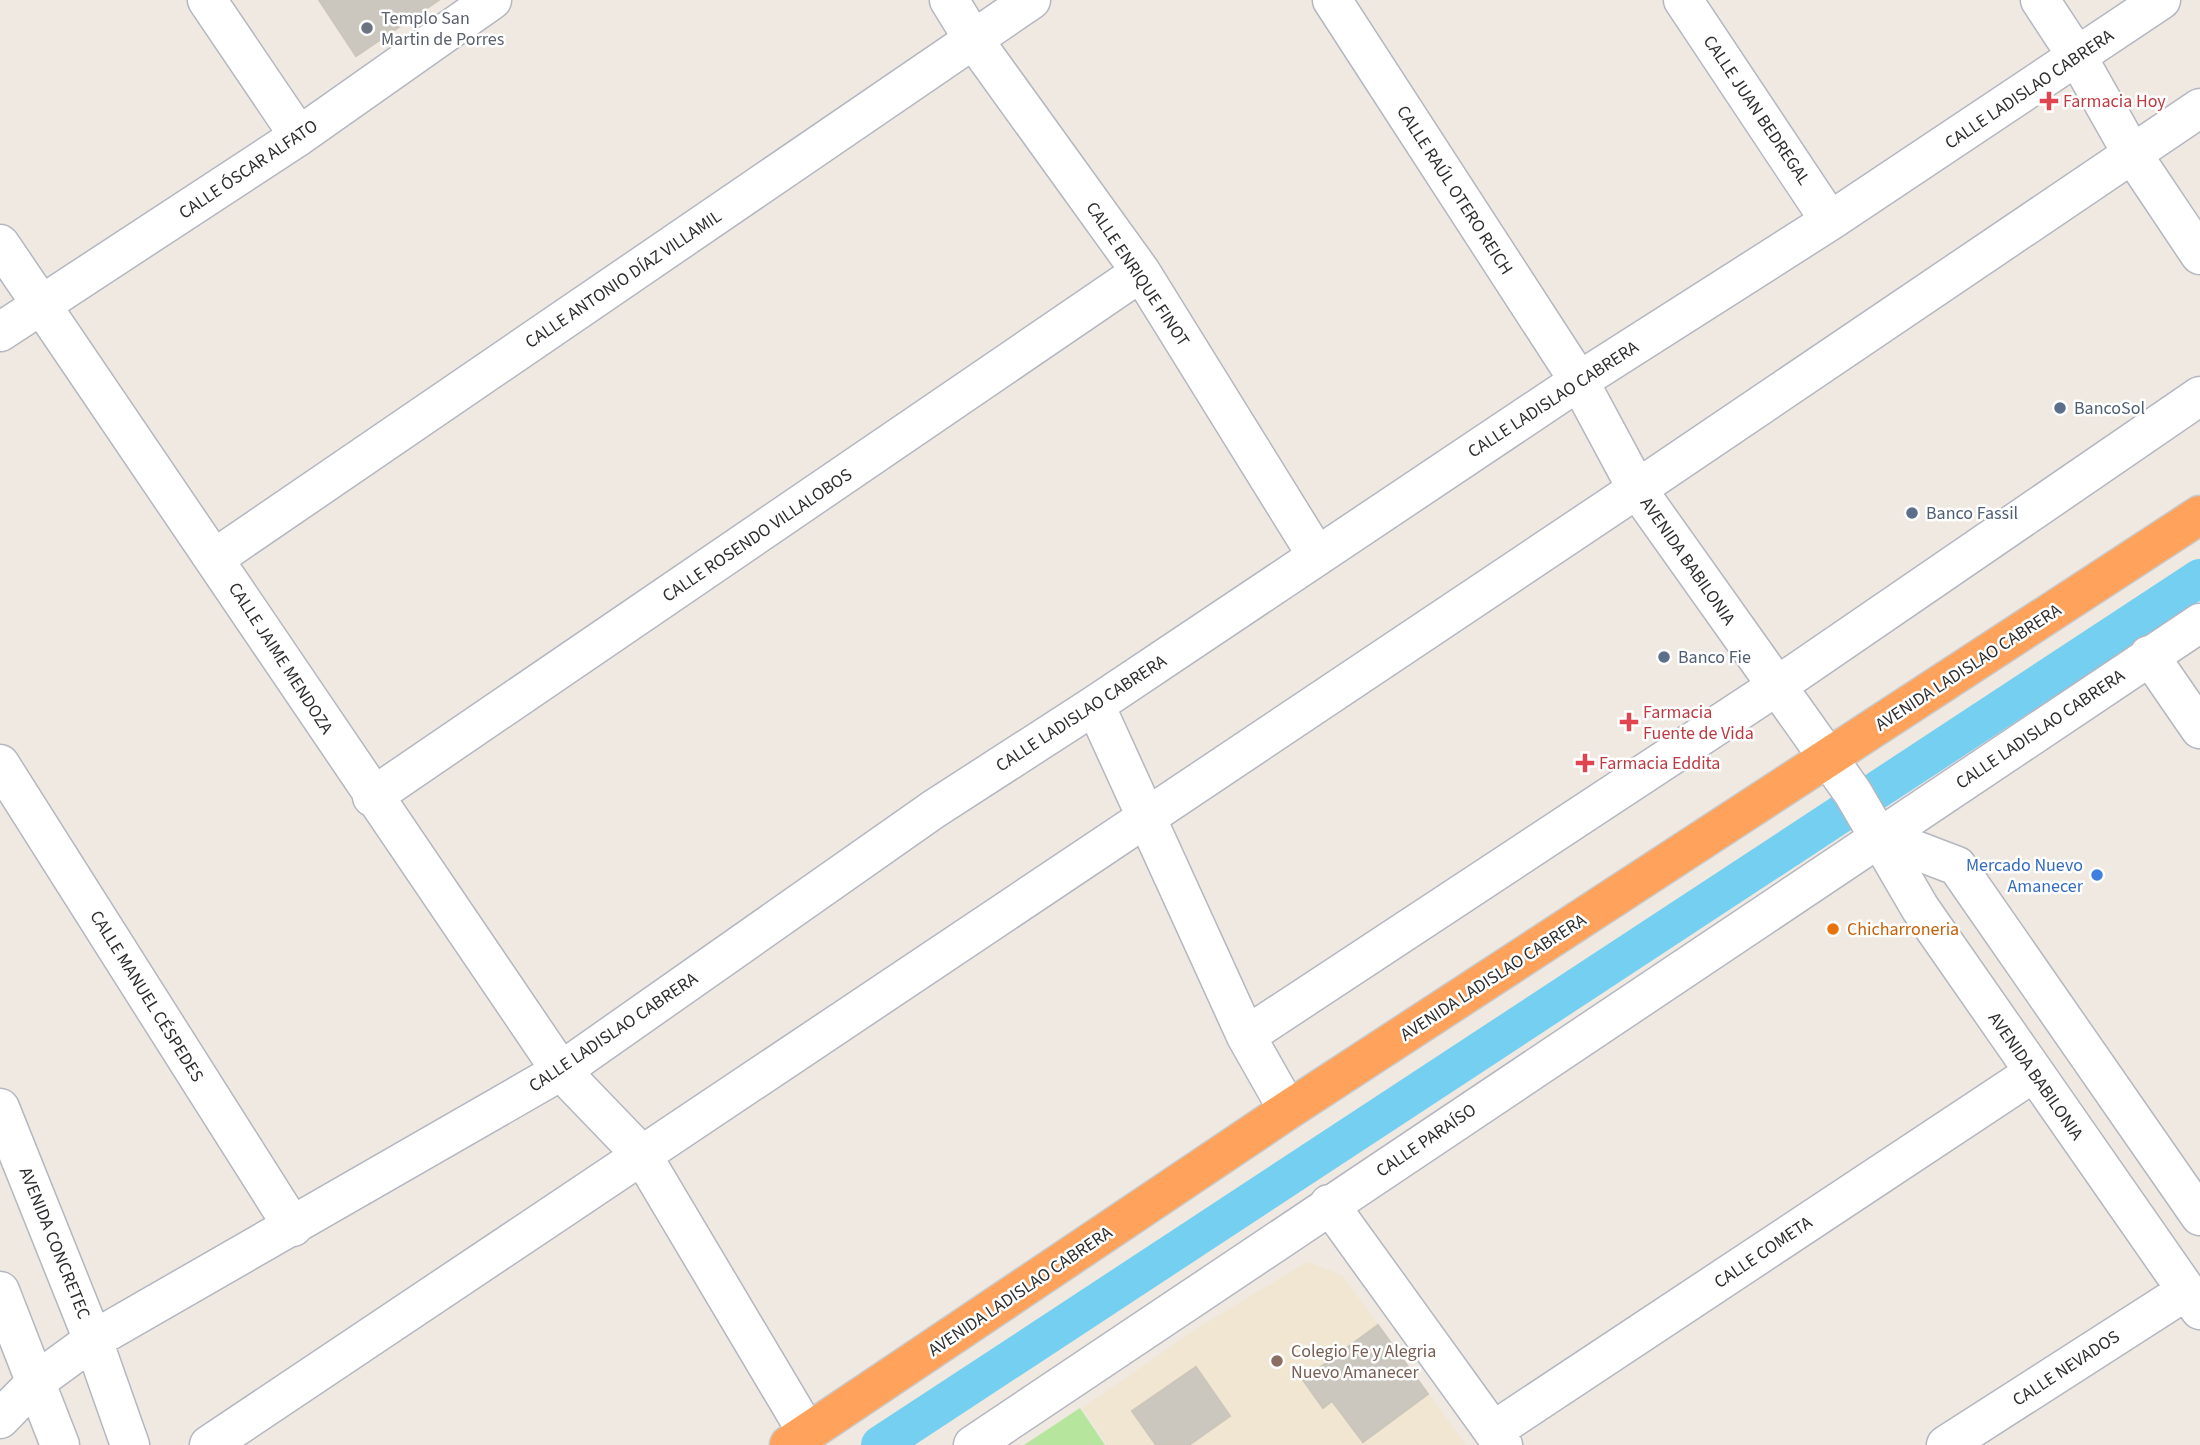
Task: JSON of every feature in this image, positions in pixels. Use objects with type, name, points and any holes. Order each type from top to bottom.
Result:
[{"type":"highway","name":"AVENIDA LADISLAO CABRERA","points":[[799,1439],[1288,1111],[2200,515]]},
{"type":"street","points":[[207,0],[299,136]]},
{"type":"street","name":"CALLE ÓSCAR ALFATO","points":[[0,332],[299,136],[492,0]]},
{"type":"street","name":"CALLE ENRIQUE FINOT","points":[[949,0],[973,39],[1141,272],[1317,556]]},
{"type":"street","name":"CALLE ANTONIO DÍAZ VILLAMIL","points":[[215,558],[1031,0]]},
{"type":"street","name":"CALLE RAÚL OTERO REICH","points":[[1332,0],[1579,381]]},
{"type":"street","name":"CALLE JUAN BEDREGAL","points":[[1683,0],[1830,221]]},
{"type":"street","points":[[2040,0],[2078,58],[2131,152],[2200,255]]},
{"type":"street","name":"CALLE LADISLAO CABRERA","points":[[0,1419],[37,1381],[93,1340],[561,1071],[934,809],[1095,705],[1579,381],[2078,58],[2161,0]]},
{"type":"street","points":[[209,1445],[1637,489],[2131,152],[2200,108]]},
{"type":"street","name":"CALLE JAIME MENDOZA","points":[[0,244],[215,558],[372,797],[561,1071],[642,1155],[799,1439]]},
{"type":"street","name":"CALLE ROSENDO VILLALOBOS","points":[[372,797],[1141,272]]},
{"type":"street","name":"AVENIDA BABILONIA","points":[[1579,381],[1637,489],[1829,758],[1869,818],[1920,908],[2193,1300]]},
{"type":"street","points":[[1246,1036],[1777,686],[2200,396]]},
{"type":"street","name":"CALLE LADISLAO CABRERA","points":[[1869,818],[2200,623]]},
{"type":"street","points":[[2149,655],[2197,720]]},
{"type":"street","points":[[1095,705],[1246,1036],[1288,1111]]},
{"type":"street","name":"CALLE MANUEL CÉSPEDES","points":[[0,764],[293,1227]]},
{"type":"street","points":[[1869,818],[1957,866],[2200,1216]]},
{"type":"street","name":"CALLE PARAÍSO","points":[[973,1445],[1329,1204],[1869,818]]},
{"type":"street","name":"CALLE COMETA","points":[[1498,1438],[2033,1073]]},
{"type":"street","name":"AVENIDA CONCRETEC","points":[[0,1108],[93,1340],[130,1445]]},
{"type":"street","points":[[1329,1204],[1498,1438]]},
{"type":"street","points":[[0,1292],[60,1445]]},
{"type":"street","name":"CALLE NEVADOS","points":[[1945,1445],[2193,1300]]},
{"type":"shaded area","name":"Colegio Fe y Alegria Nuevo Amanecer","points":[[1307,1262],[1342,1275],[1466,1445],[1107,1445],[1082,1408],[1199,1327]]},
{"type":"green space","points":[[1080,1408],[1105,1445],[1024,1445]]},
{"type":"building","name":"Templo San Martin de Porres","points":[[319,0],[439,0],[356,56]]},
{"type":"building","points":[[1378,1325],[1428,1394],[1363,1442],[1332,1401],[1323,1408],[1303,1380]]},
{"type":"building","points":[[1196,1367],[1230,1416],[1189,1445],[1156,1445],[1132,1411]]},
{"type":"waterway","points":[[880,1445],[2200,578]]},
{"type":"place","name":"Templo San Martin de Porres","points":[[367,28]]},
{"type":"place","name":"Farmacia Hoy","points":[[2049,101]]},
{"type":"place","name":"BancoSol","points":[[2060,408]]},
{"type":"place","name":"Banco Fassil","points":[[1912,513]]},
{"type":"place","name":"Banco Fie","points":[[1664,657]]},
{"type":"place","name":"Farmacia Fuente de Vida","points":[[1629,722]]},
{"type":"place","name":"Farmacia Eddita","points":[[1585,763]]},
{"type":"place","name":"Mercado Nuevo Amanecer","points":[[2097,875]]},
{"type":"place","name":"Chicharroneria","points":[[1833,929]]},
{"type":"place","name":"Colegio Fe y Alegria Nuevo Amanecer","points":[[1277,1361]]}]
